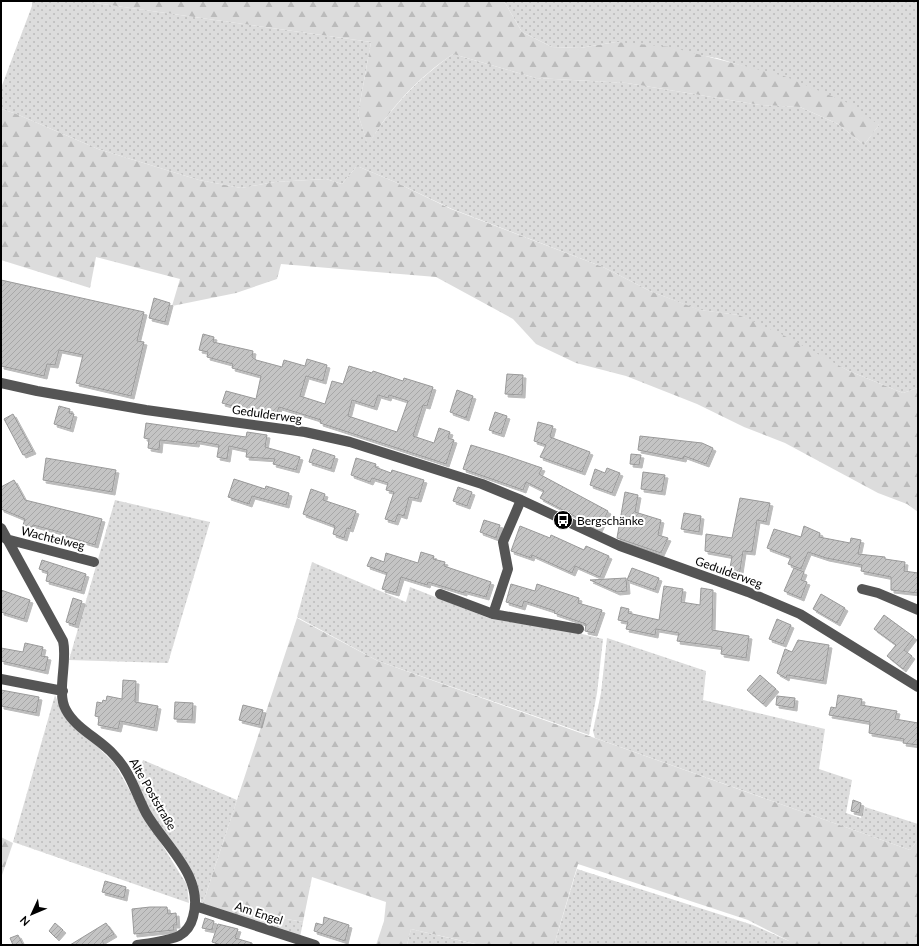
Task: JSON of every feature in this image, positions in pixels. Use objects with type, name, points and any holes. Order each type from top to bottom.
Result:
[{"type":"street","name":"Gedulderweg","points":[[1,383],[37,391],[146,410],[305,432],[350,442],[482,484],[521,500],[620,546],[748,592],[800,614],[918,687]]},
{"type":"street","points":[[493,614],[508,569],[504,542],[521,500]]},
{"type":"street","name":"Alte Poststraße","points":[[1,528],[63,641],[65,660],[62,703],[68,714],[114,754],[122,764],[146,814],[188,874],[193,886],[195,906],[190,925],[180,935],[138,945]]},
{"type":"street","name":"Wachtelweg","points":[[6,539],[94,562]]},
{"type":"street","points":[[862,589],[918,610]]},
{"type":"street","points":[[440,594],[493,614],[579,629]]},
{"type":"street","points":[[1,679],[63,691]]},
{"type":"street","name":"Am Engel","points":[[195,906],[316,945]]},
{"type":"green space","points":[[32,1],[81,1],[371,42],[358,114],[368,145],[385,119],[406,95],[428,73],[453,54],[536,78],[627,83],[760,105],[800,107],[838,124],[864,145],[879,125],[752,69],[717,58],[616,42],[580,48],[552,47],[522,32],[504,1],[918,1],[918,388],[903,393],[849,371],[739,315],[699,310],[650,291],[603,267],[452,209],[357,166],[342,184],[326,179],[275,182],[241,188],[199,180],[98,149],[14,113],[1,109],[1,88],[32,6]]},
{"type":"green space","points":[[81,1],[504,1],[522,32],[552,47],[580,48],[616,42],[670,47],[784,76],[848,103],[879,125],[864,145],[838,124],[800,107],[760,105],[627,83],[536,78],[453,54],[416,83],[385,119],[368,146],[358,114],[371,42]]},
{"type":"green space","points":[[1,109],[14,113],[98,149],[199,180],[241,188],[275,182],[326,179],[342,184],[357,166],[395,182],[451,209],[603,267],[650,291],[700,310],[739,315],[783,335],[849,371],[903,393],[918,388],[918,512],[907,504],[878,493],[785,443],[744,427],[697,404],[626,376],[576,363],[536,344],[513,319],[436,277],[281,264],[277,279],[236,293],[172,306],[180,279],[96,257],[90,288],[1,260]]},
{"type":"green space","points":[[115,500],[210,522],[168,663],[69,660]]},
{"type":"green space","points":[[312,562],[406,602],[410,587],[491,619],[582,632],[582,634],[603,639],[597,693],[589,735],[378,661],[297,617]]},
{"type":"green space","points":[[297,618],[378,661],[910,850],[918,840],[918,945],[789,945],[789,941],[748,920],[578,864],[554,945],[480,945],[411,929],[407,945],[376,945],[384,921],[386,902],[312,877],[303,922],[276,917],[272,928],[202,906]]},
{"type":"green space","points":[[607,638],[706,671],[703,700],[825,729],[819,769],[852,780],[846,813],[861,818],[865,807],[918,824],[918,840],[910,850],[595,738],[593,731],[601,693]]},
{"type":"green space","points":[[55,695],[62,712],[115,764],[141,811],[187,885],[189,903],[13,842]]},
{"type":"green space","points":[[143,760],[237,800],[202,906],[196,879],[149,810],[135,783]]},
{"type":"green space","points":[[1,837],[13,843],[1,878]]},
{"type":"green space","points":[[577,869],[753,925],[789,941],[789,945],[554,945]]},
{"type":"green space","points":[[276,917],[303,922],[300,937],[273,928]]},
{"type":"green space","points":[[411,929],[479,945],[407,945]]},
{"type":"building","points":[[1,280],[144,312],[137,341],[144,342],[131,396],[76,383],[83,355],[59,350],[55,365],[47,364],[44,376],[1,366]]},
{"type":"building","points":[[154,298],[170,303],[165,322],[149,318]]},
{"type":"building","points":[[203,334],[214,337],[213,342],[253,351],[252,357],[256,360],[282,367],[284,360],[305,366],[307,359],[327,365],[323,381],[306,376],[300,396],[325,404],[332,381],[343,384],[349,366],[372,373],[373,371],[403,381],[404,378],[433,387],[427,406],[423,405],[413,436],[434,443],[439,428],[450,432],[448,438],[454,440],[446,464],[320,423],[321,420],[279,407],[275,418],[222,403],[226,391],[256,399],[261,376],[232,368],[233,364],[207,357],[208,352],[199,350]],"holes":[[[378,395],[388,398],[389,395],[408,401],[397,432],[348,416],[352,400],[374,407]]]},
{"type":"building","points":[[507,374],[523,375],[522,395],[505,394]]},
{"type":"building","points":[[457,390],[473,396],[466,418],[450,412]]},
{"type":"building","points":[[59,406],[70,409],[69,413],[74,414],[70,429],[54,424]]},
{"type":"building","points":[[495,412],[507,416],[501,434],[489,430]]},
{"type":"building","points":[[13,414],[33,451],[23,455],[4,419]]},
{"type":"building","points":[[538,422],[553,426],[550,437],[590,452],[582,472],[540,457],[546,445],[534,441]]},
{"type":"building","points":[[146,423],[246,437],[247,432],[267,435],[265,447],[300,457],[296,470],[273,464],[275,459],[246,457],[247,450],[229,446],[227,459],[217,457],[219,445],[197,441],[196,444],[160,440],[159,450],[148,448],[149,439],[144,438]]},
{"type":"building","points":[[640,436],[702,443],[713,448],[706,464],[684,456],[683,459],[638,450]]},
{"type":"building","points":[[471,445],[542,468],[539,474],[608,511],[599,529],[540,498],[544,491],[526,482],[523,490],[463,469]]},
{"type":"building","points":[[313,449],[335,456],[331,469],[309,462]]},
{"type":"building","points":[[631,454],[641,455],[639,465],[630,464]]},
{"type":"building","points":[[46,458],[116,470],[112,492],[43,480]]},
{"type":"building","points":[[356,458],[376,464],[375,467],[391,473],[392,470],[424,480],[418,499],[409,497],[404,516],[398,514],[395,522],[385,519],[394,492],[386,490],[388,483],[372,478],[370,482],[351,475]]},
{"type":"building","points":[[607,468],[620,473],[612,493],[590,485],[595,469],[605,473]]},
{"type":"building","points":[[643,472],[665,475],[662,492],[641,489]]},
{"type":"building","points":[[234,479],[265,489],[266,486],[289,493],[286,505],[252,496],[249,504],[228,497]]},
{"type":"building","points":[[14,480],[25,500],[102,519],[95,545],[62,535],[63,533],[33,525],[32,527],[23,525],[25,519],[1,509],[1,487]]},
{"type":"building","points":[[458,487],[472,492],[467,506],[453,501]]},
{"type":"building","points":[[311,489],[325,494],[323,500],[356,511],[350,529],[347,528],[344,538],[333,534],[335,526],[303,514]]},
{"type":"building","points":[[625,492],[638,495],[635,512],[661,520],[658,535],[668,538],[661,553],[617,538]]},
{"type":"building","points":[[740,498],[770,503],[766,522],[757,520],[752,552],[743,551],[739,577],[729,575],[732,556],[705,551],[706,534],[732,538]]},
{"type":"building","points":[[684,513],[701,516],[699,532],[681,529]]},
{"type":"building","points":[[484,520],[500,525],[496,538],[480,532]]},
{"type":"building","points":[[520,526],[550,538],[551,535],[584,550],[586,546],[609,556],[600,577],[575,566],[572,573],[532,555],[531,558],[511,551]]},
{"type":"building","points":[[804,526],[820,533],[819,537],[850,543],[851,538],[861,540],[858,554],[885,557],[885,559],[905,562],[904,571],[918,573],[918,593],[891,590],[891,577],[861,571],[862,565],[826,558],[808,552],[801,569],[788,564],[791,557],[767,548],[774,529],[801,537]]},
{"type":"building","points":[[421,552],[434,556],[433,559],[445,562],[444,566],[491,582],[486,597],[464,591],[464,593],[428,582],[427,585],[401,577],[396,593],[382,589],[387,573],[367,566],[371,557],[384,562],[386,553],[418,563]]},
{"type":"building","points":[[42,560],[86,574],[81,591],[46,581],[48,572],[39,569]]},
{"type":"building","points":[[632,568],[659,578],[655,590],[627,580]]},
{"type":"building","points":[[794,568],[804,572],[801,580],[807,582],[801,598],[784,591]]},
{"type":"building","points":[[626,578],[627,591],[617,592],[590,580]]},
{"type":"building","points":[[511,584],[535,591],[537,584],[579,598],[578,603],[602,610],[594,633],[585,631],[586,624],[554,613],[555,611],[524,601],[522,607],[506,602]]},
{"type":"building","points":[[664,586],[683,589],[681,602],[700,605],[701,588],[713,590],[712,630],[749,636],[746,658],[721,654],[722,647],[677,641],[679,633],[656,629],[655,635],[626,629],[628,622],[618,620],[621,607],[629,609],[628,613],[659,620]]},
{"type":"building","points":[[1,590],[30,600],[24,619],[1,612]]},
{"type":"building","points":[[821,594],[845,608],[837,623],[813,609]]},
{"type":"building","points":[[73,598],[82,601],[75,625],[66,622]]},
{"type":"building","points":[[884,615],[914,637],[904,650],[912,656],[903,669],[887,656],[896,645],[874,629]]},
{"type":"building","points":[[777,619],[791,625],[783,644],[769,639]]},
{"type":"building","points":[[798,640],[829,645],[823,681],[787,675],[786,678],[777,673],[785,649],[792,652]]},
{"type":"building","points":[[25,643],[43,647],[41,656],[48,657],[45,671],[1,661],[1,648],[23,652]]},
{"type":"building","points":[[760,675],[776,689],[763,704],[747,690]]},
{"type":"building","points":[[123,680],[136,681],[135,702],[158,706],[154,728],[120,721],[118,729],[98,725],[99,717],[95,716],[97,702],[102,703],[103,700],[106,701],[107,696],[122,699]]},
{"type":"building","points":[[1,690],[39,697],[36,713],[1,706]]},
{"type":"building","points":[[838,695],[862,699],[861,705],[897,711],[895,719],[918,723],[918,745],[903,743],[904,739],[869,733],[870,722],[829,715],[831,707],[836,708]]},
{"type":"building","points":[[777,696],[795,698],[794,708],[776,705]]},
{"type":"building","points":[[175,702],[193,703],[192,720],[174,719]]},
{"type":"building","points":[[243,705],[263,710],[259,725],[239,720]]},
{"type":"building","points":[[853,800],[861,803],[859,813],[851,811]]},
{"type":"building","points":[[105,881],[126,887],[124,898],[102,892]]},
{"type":"building","points":[[167,907],[168,914],[176,913],[177,925],[173,925],[174,930],[134,934],[132,909]]},
{"type":"building","points":[[324,917],[349,925],[345,941],[314,931],[316,923],[323,925]]},
{"type":"building","points":[[205,918],[214,921],[212,930],[202,928]]},
{"type":"building","points":[[55,923],[63,930],[56,938],[49,931]]},
{"type":"building","points":[[106,923],[114,934],[102,941],[105,945],[70,945]]},
{"type":"building","points":[[218,924],[238,929],[235,938],[252,943],[252,945],[221,945],[212,942]]},
{"type":"building","points":[[18,935],[23,945],[13,945],[10,938]]},
{"type":"place","name":"Bergschänke","points":[[563,520]]}]
